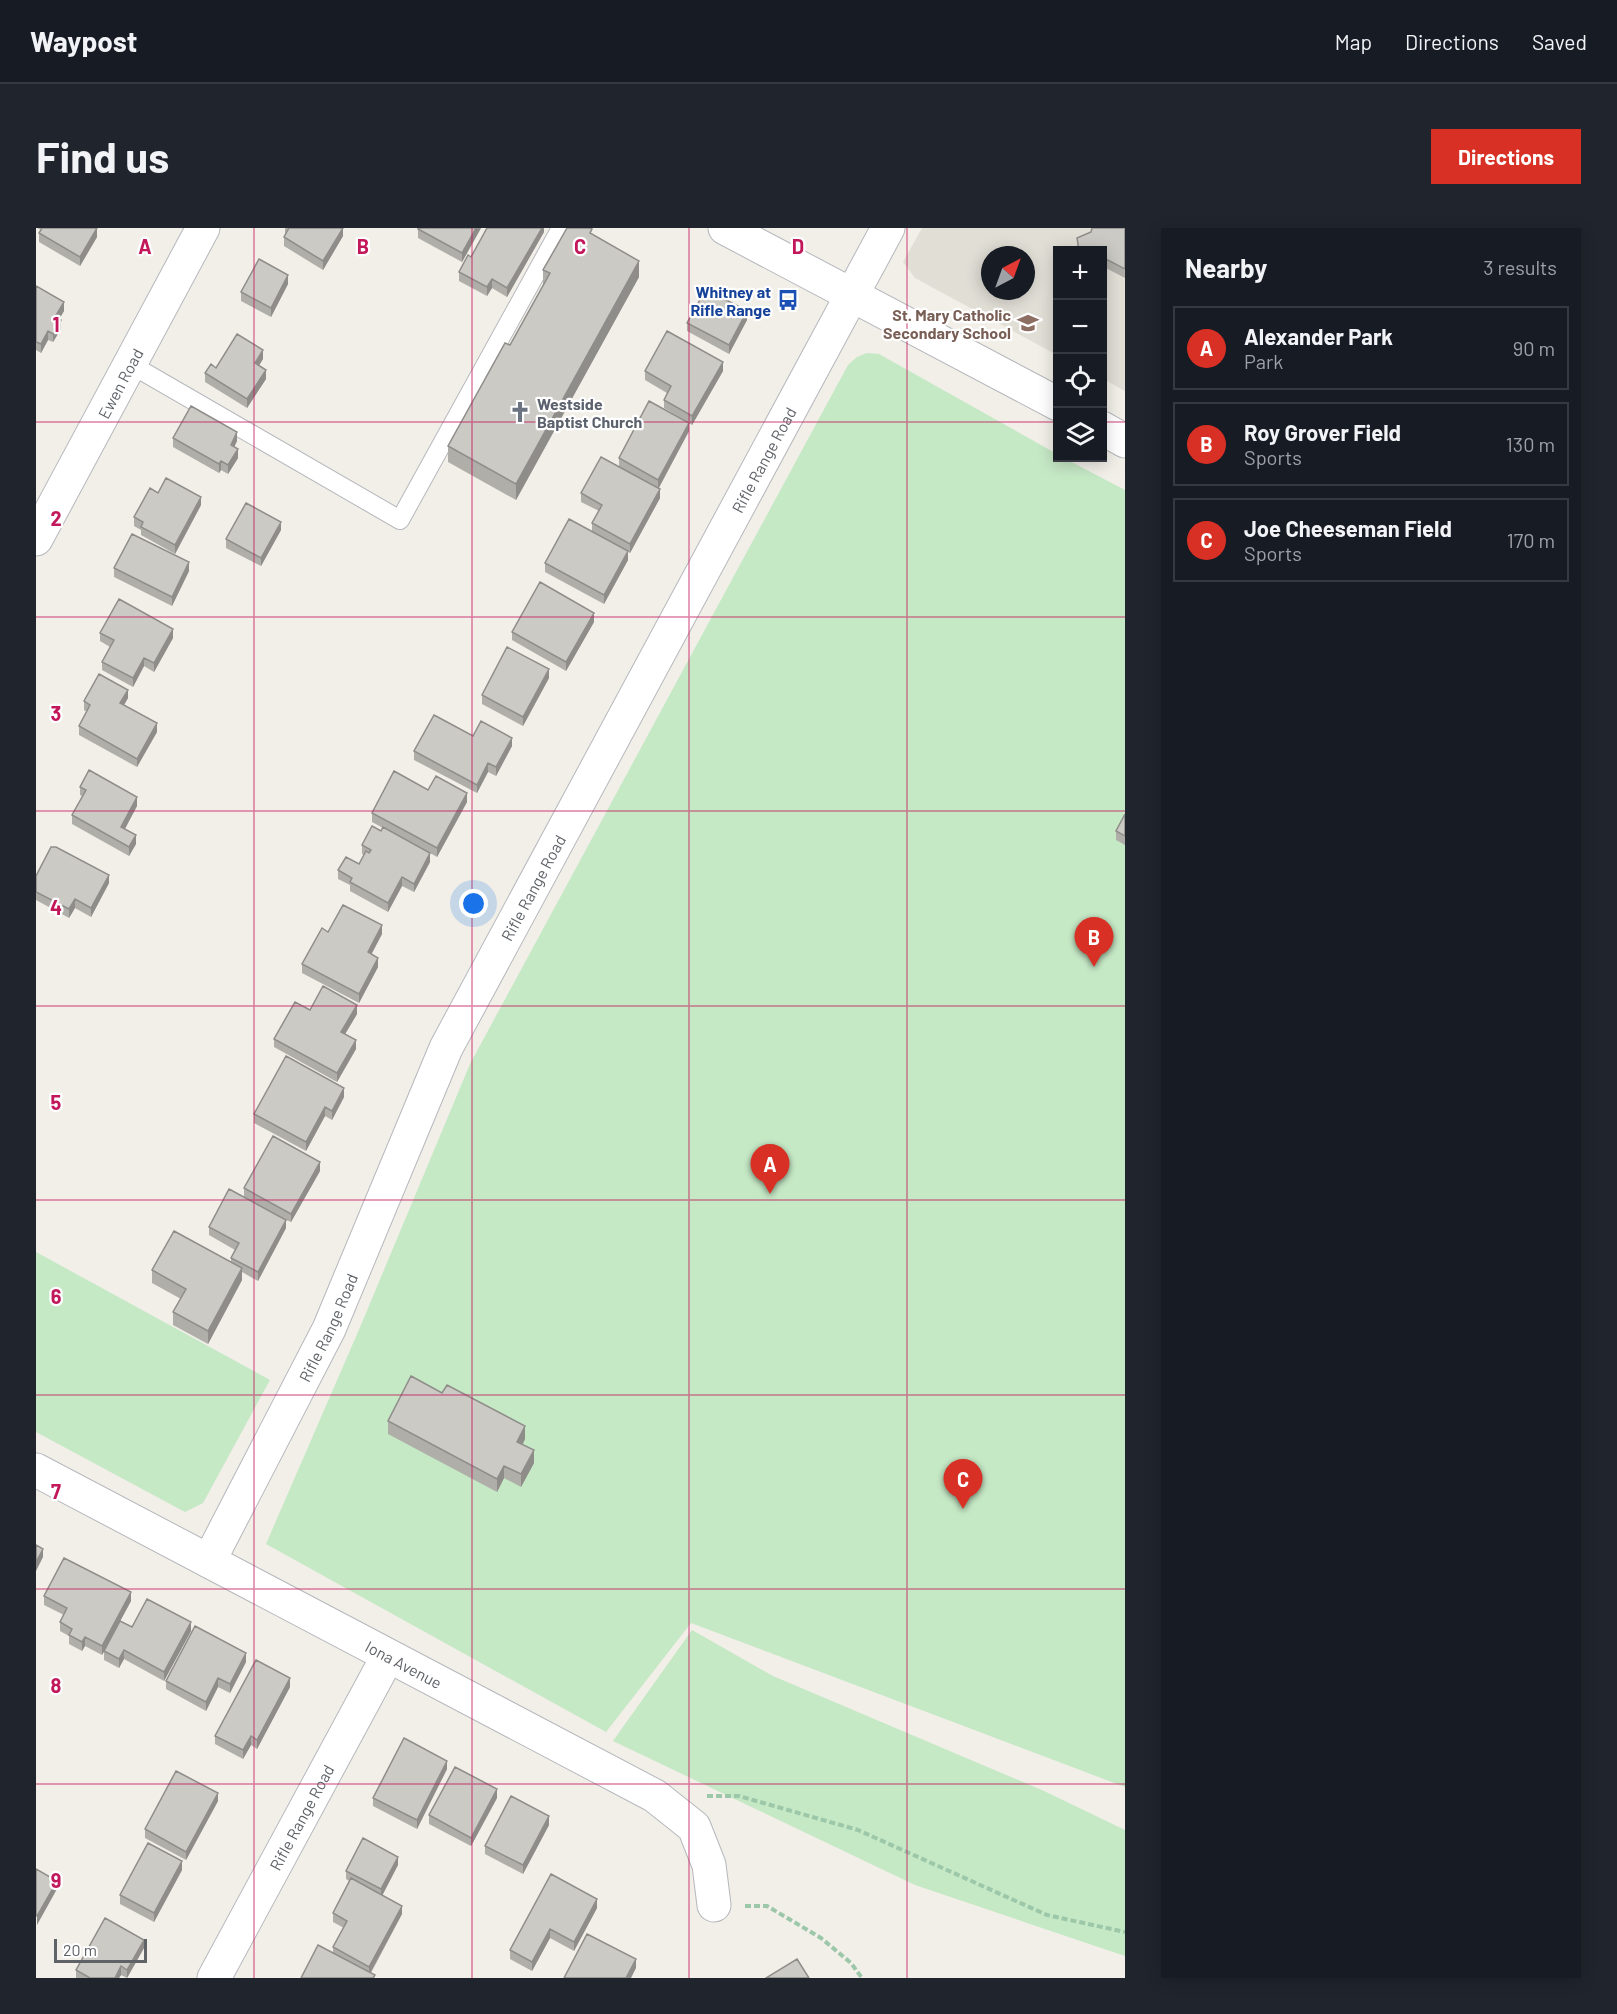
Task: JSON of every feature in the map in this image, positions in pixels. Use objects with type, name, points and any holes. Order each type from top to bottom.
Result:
[{"type":"street","name":"Ewen Road","points":[[36,539],[203,228]]},
{"type":"street","points":[[725,228],[1053,401]]},
{"type":"street","name":"Rifle Range Road","points":[[209,1561],[329,1329],[446,1048],[888,228]]},
{"type":"street","points":[[1107,432],[1125,441]]},
{"type":"street","name":"Iona Avenue","points":[[36,1470],[656,1796],[694,1827],[709,1865],[714,1905]]},
{"type":"street","name":"Rifle Range Road","points":[[214,1978],[388,1656]]},
{"type":"lane","points":[[130,364],[400,520],[561,228]]},
{"type":"path","points":[[703,1796],[739,1796],[858,1830],[1047,1915],[1125,1932]]},
{"type":"path","points":[[714,1905],[766,1906],[821,1938],[851,1963],[862,1978]]},
{"type":"shaded area","name":"St. Mary Catholic Secondary School","points":[[922,228],[1125,228],[1125,391],[1107,381],[1107,246],[1053,246],[1053,353],[915,278],[903,262]]},
{"type":"green space","points":[[867,353],[879,354],[1053,452],[1053,462],[1072,462],[1125,490],[1125,1787],[691,1623],[606,1732],[266,1544],[470,1064],[848,365],[857,357]]},
{"type":"green space","points":[[36,1252],[270,1380],[203,1503],[185,1512],[36,1432]]},
{"type":"green space","points":[[692,1630],[773,1676],[1044,1791],[1125,1830],[1125,1956],[915,1885],[613,1741]]},
{"type":"building","points":[[42,228],[97,228],[80,257],[39,233]]},
{"type":"building","points":[[289,228],[343,228],[323,261],[284,237]]},
{"type":"building","points":[[418,228],[476,228],[462,253]]},
{"type":"building","points":[[487,228],[542,228],[507,288],[492,279],[487,287],[459,272],[468,255],[471,257]]},
{"type":"building","name":"Westside Baptist Church","points":[[567,228],[590,228],[592,229],[590,233],[639,261],[516,484],[448,446],[505,343],[510,345],[550,273],[543,270]]},
{"type":"building","points":[[1092,228],[1125,228],[1125,269],[1107,260],[1107,246],[1078,246],[1077,238],[1091,232]]},
{"type":"building","points":[[259,259],[288,275],[271,308],[241,292]]},
{"type":"building","points":[[36,286],[64,302],[55,317],[61,320],[53,334],[48,331],[41,344],[36,342]]},
{"type":"building","points":[[706,289],[747,311],[729,345],[687,323]]},
{"type":"building","points":[[667,331],[723,362],[692,416],[664,400],[671,386],[645,371]]},
{"type":"building","points":[[237,334],[263,350],[255,363],[266,370],[247,399],[205,373],[211,364],[216,368]]},
{"type":"building","points":[[649,401],[689,423],[658,480],[619,458]]},
{"type":"building","points":[[191,406],[237,432],[231,445],[238,449],[228,465],[221,461],[219,464],[173,438]]},
{"type":"building","points":[[601,457],[660,489],[630,544],[592,523],[602,505],[581,493]]},
{"type":"building","points":[[166,478],[201,497],[175,545],[141,527],[143,522],[134,517],[150,488],[158,493]]},
{"type":"building","points":[[246,503],[281,522],[261,558],[226,539]]},
{"type":"building","points":[[569,519],[628,551],[604,595],[545,563]]},
{"type":"building","points":[[132,534],[189,562],[172,597],[114,568]]},
{"type":"building","points":[[540,582],[594,613],[566,662],[512,632]]},
{"type":"building","points":[[119,599],[173,629],[154,663],[144,658],[133,678],[102,662],[114,640],[100,633]]},
{"type":"building","points":[[507,647],[549,669],[523,717],[482,695]]},
{"type":"building","points":[[99,674],[128,690],[120,703],[157,723],[137,759],[79,726],[90,705],[84,701]]},
{"type":"building","points":[[434,715],[473,736],[481,721],[512,738],[496,767],[488,763],[477,785],[414,751]]},
{"type":"building","points":[[89,770],[137,797],[121,827],[136,835],[129,847],[72,815],[86,790],[80,787]]},
{"type":"building","points":[[394,771],[428,790],[436,776],[467,793],[437,848],[372,813]]},
{"type":"building","points":[[1125,814],[1125,836],[1116,831]]},
{"type":"building","points":[[372,826],[381,831],[383,827],[430,853],[414,884],[402,877],[388,903],[350,882],[352,878],[338,870],[346,857],[359,864],[366,851],[369,853],[371,850],[362,845]]},
{"type":"building","points":[[51,847],[56,847],[109,875],[91,908],[75,899],[69,909],[36,892],[36,876]]},
{"type":"building","points":[[343,905],[382,925],[368,952],[378,958],[359,994],[302,964],[322,928],[328,932]]},
{"type":"building","points":[[323,986],[357,1005],[341,1032],[356,1040],[337,1073],[274,1039],[295,1002],[310,1010]]},
{"type":"building","points":[[286,1056],[344,1088],[332,1111],[325,1107],[306,1142],[254,1114]]},
{"type":"building","points":[[273,1136],[320,1162],[291,1214],[244,1188]]},
{"type":"building","points":[[229,1189],[286,1220],[258,1272],[231,1258],[239,1243],[209,1227]]},
{"type":"building","points":[[174,1231],[242,1268],[208,1331],[173,1312],[186,1289],[152,1270]]},
{"type":"building","points":[[411,1376],[442,1393],[447,1385],[525,1426],[517,1442],[534,1450],[521,1474],[504,1466],[497,1479],[388,1421]]},
{"type":"building","points":[[36,1545],[43,1549],[36,1562]]},
{"type":"building","points":[[64,1558],[131,1592],[102,1646],[85,1637],[82,1642],[69,1635],[72,1629],[60,1622],[67,1608],[44,1596]]},
{"type":"building","points":[[147,1599],[191,1622],[164,1672],[124,1650],[119,1659],[104,1651],[120,1621],[132,1627]]},
{"type":"building","points":[[195,1626],[246,1653],[230,1684],[218,1678],[206,1702],[166,1681]]},
{"type":"building","points":[[256,1660],[290,1678],[257,1740],[251,1736],[243,1750],[215,1736]]},
{"type":"building","points":[[404,1738],[447,1761],[417,1820],[373,1798]]},
{"type":"building","points":[[455,1767],[497,1789],[471,1838],[429,1815]]},
{"type":"building","points":[[176,1771],[218,1793],[186,1852],[145,1829]]},
{"type":"building","points":[[511,1796],[549,1816],[523,1865],[485,1846]]},
{"type":"building","points":[[363,1838],[398,1857],[381,1889],[346,1871]]},
{"type":"building","points":[[148,1843],[182,1861],[154,1913],[120,1895]]},
{"type":"building","points":[[36,1869],[57,1881],[37,1916],[36,1915]]},
{"type":"building","points":[[551,1874],[597,1899],[574,1942],[550,1929],[532,1962],[510,1950]]},
{"type":"building","points":[[351,1878],[402,1906],[369,1967],[333,1947],[347,1921],[333,1913]]},
{"type":"building","points":[[105,1918],[144,1940],[127,1970],[121,1966],[115,1978],[90,1978],[76,1970]]},
{"type":"building","points":[[587,1934],[636,1959],[626,1978],[564,1978]]},
{"type":"building","points":[[318,1945],[375,1975],[373,1978],[301,1978]]},
{"type":"building","points":[[797,1959],[809,1978],[766,1978]]},
{"type":"place","name":"Whitney at Rifle Range","points":[[788,300]]},
{"type":"place","name":"St. Mary Catholic Secondary School","points":[[1028,323]]},
{"type":"place","name":"Westside Baptist Church","points":[[520,412]]},
{"type":"place","name":"Roy Grover Field","points":[[1094,967]]},
{"type":"place","name":"Alexander Park","points":[[770,1194]]},
{"type":"place","name":"Joe Cheeseman Field","points":[[963,1509]]}]
